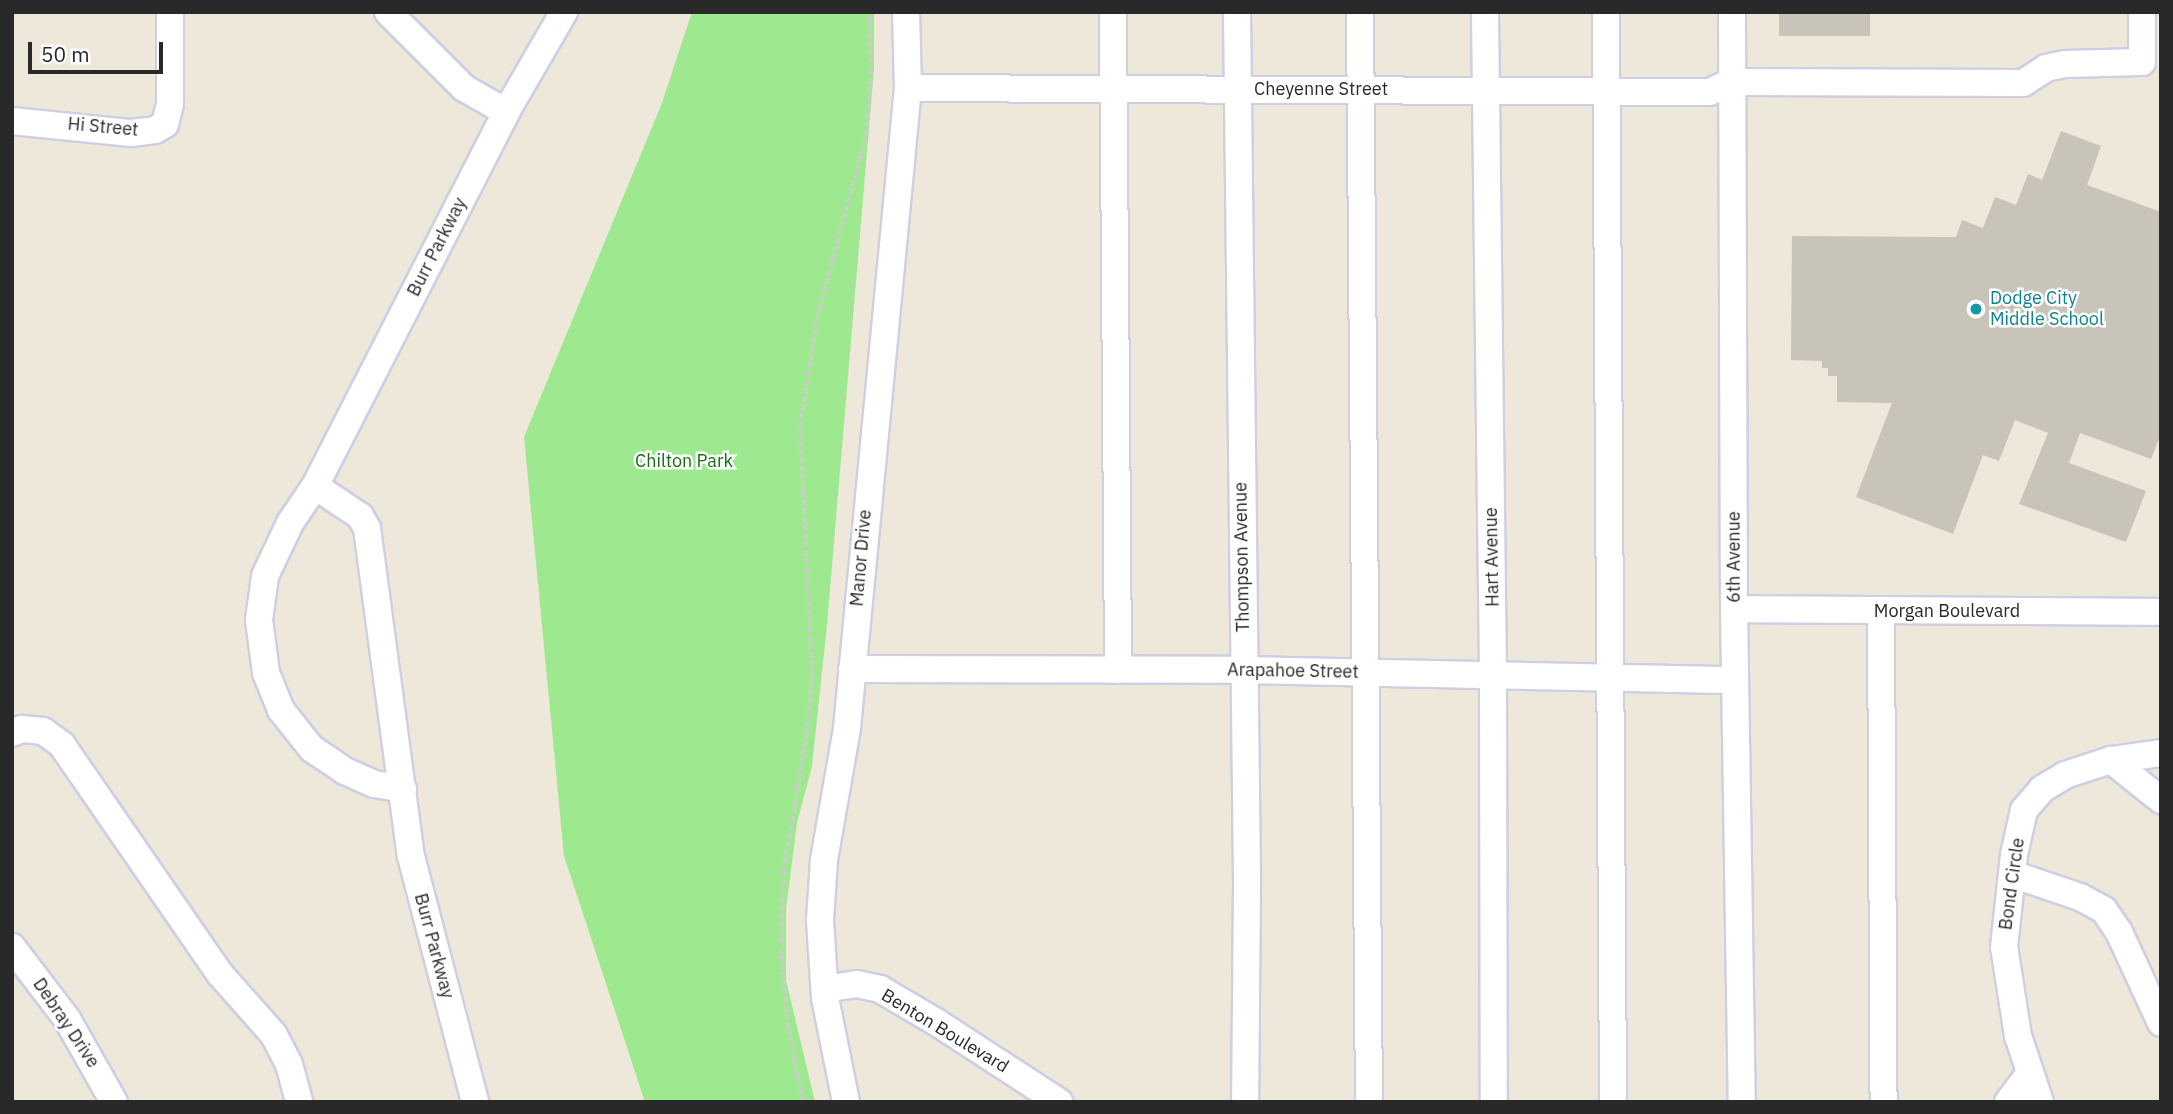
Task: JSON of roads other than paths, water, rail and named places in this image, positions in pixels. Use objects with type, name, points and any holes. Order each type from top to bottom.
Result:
[{"type":"street","name":"Hi Street","points":[[12,121],[131,133],[155,130],[165,124],[170,104],[170,12]]},
{"type":"street","points":[[388,12],[464,88],[506,112]]},
{"type":"street","name":"Burr Parkway","points":[[403,789],[364,779],[312,749],[281,710],[266,673],[259,620],[265,576],[290,523],[315,486],[506,112],[564,12]]},
{"type":"street","name":"Manor Drive","points":[[846,1102],[825,989],[820,920],[824,860],[847,728],[908,88],[906,12]]},
{"type":"street","points":[[1112,12],[1118,670]]},
{"type":"street","name":"Thompson Avenue","points":[[1237,12],[1247,885],[1245,1102]]},
{"type":"street","points":[[1360,12],[1369,1102]]},
{"type":"street","name":"Hart Avenue","points":[[1485,12],[1493,675],[1494,1102]]},
{"type":"street","points":[[1606,12],[1613,1102]]},
{"type":"street","name":"6th Avenue","points":[[1732,12],[1734,609],[1742,1102]]},
{"type":"street","name":"Cheyenne Street","points":[[908,88],[1709,92],[1733,82],[2023,83],[2046,68],[2065,64],[2142,62],[2142,12]]},
{"type":"street","name":"Burr Parkway","points":[[315,486],[360,516],[367,528],[421,904],[475,1102]]},
{"type":"street","name":"Morgan Boulevard","points":[[1734,609],[2161,612]]},
{"type":"street","points":[[1881,610],[1884,1102]]},
{"type":"street","name":"Arapahoe Street","points":[[852,669],[1244,670],[1735,680]]},
{"type":"street","points":[[12,733],[22,729],[43,731],[62,745],[220,974],[274,1035],[289,1064],[299,1102]]},
{"type":"street","name":"Bond Circle","points":[[2040,1102],[2018,1036],[2004,947],[2012,874],[2024,810],[2042,789],[2065,775],[2111,760],[2161,754]]},
{"type":"street","points":[[2111,760],[2161,800]]},
{"type":"street","points":[[2012,874],[2080,897],[2104,910],[2119,932],[2161,1024]]},
{"type":"street","name":"Debray Drive","points":[[12,947],[66,1019],[114,1102]]},
{"type":"street","name":"Benton Boulevard","points":[[825,989],[857,984],[880,989],[1059,1102]]},
{"type":"street","points":[[2008,1102],[2030,1073]]},
{"type":"place","name":"Dodge City Middle School","points":[[1976,309]]},
{"type":"park label","name":"Chilton Park","points":[[684,461]]}]
